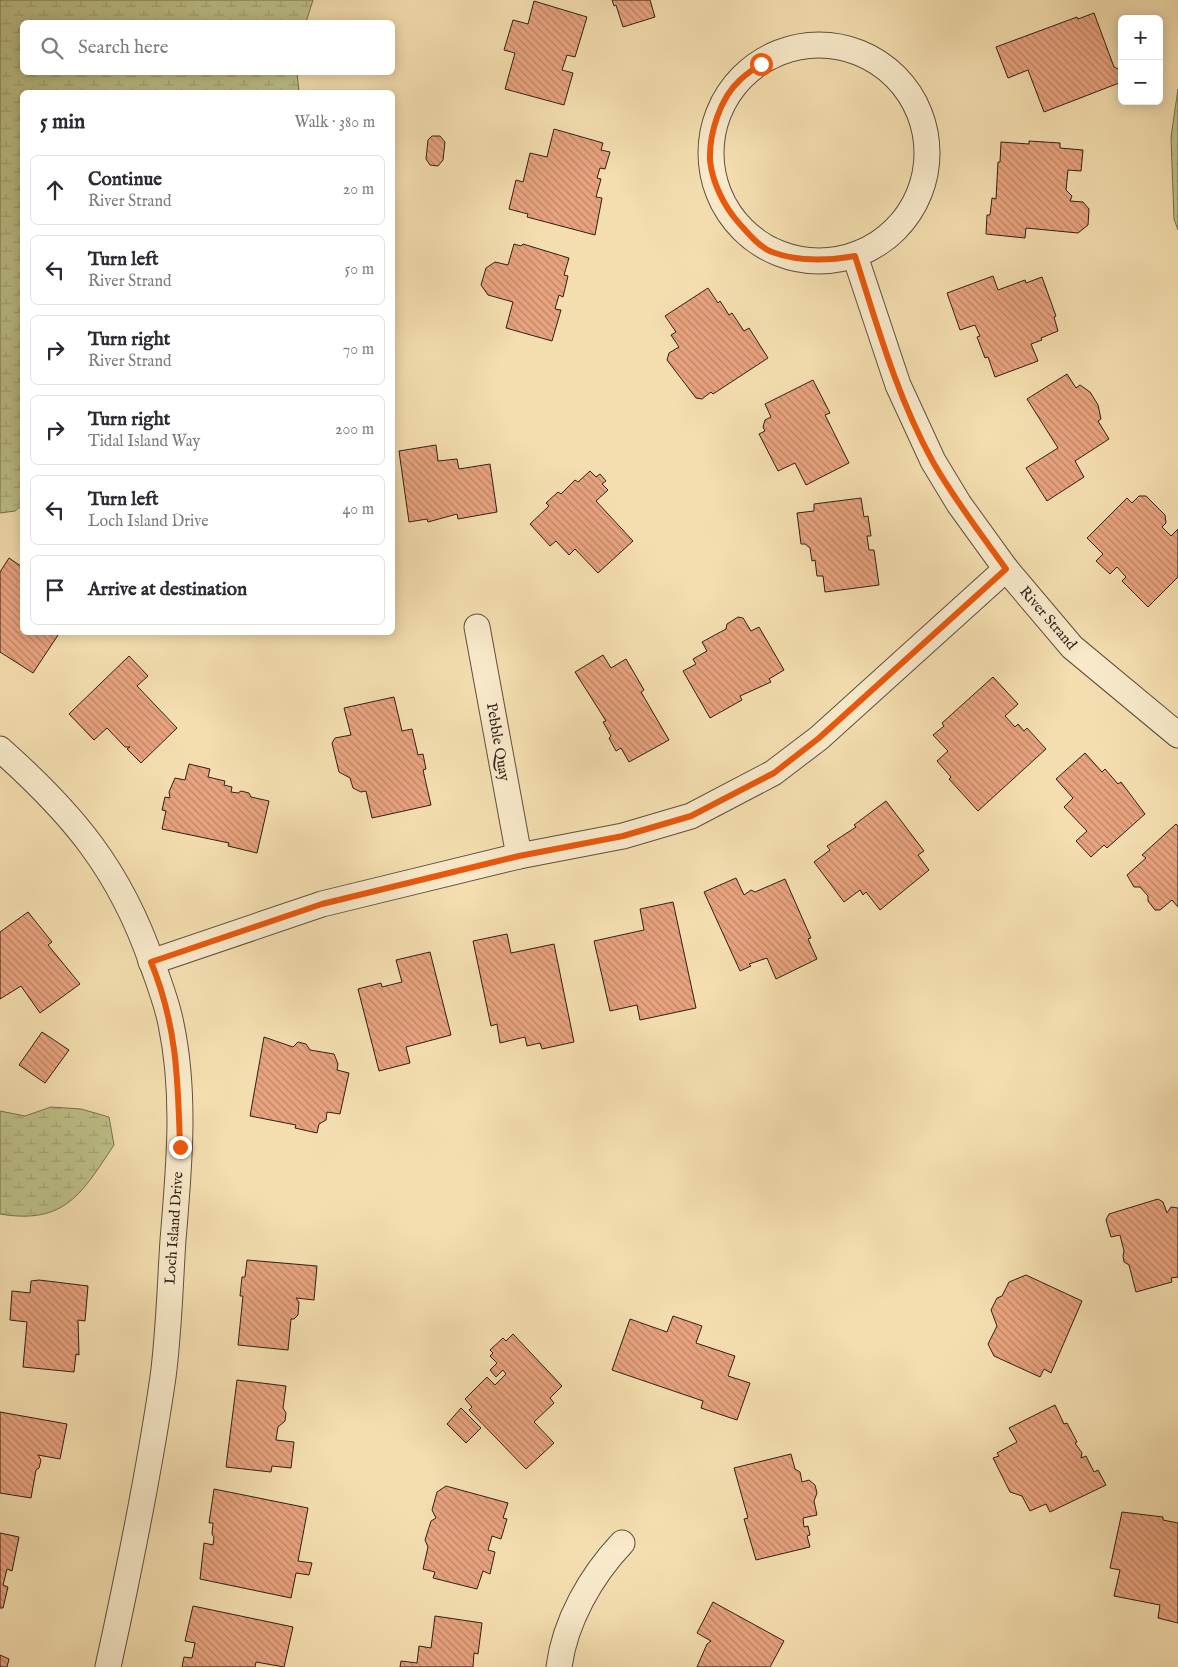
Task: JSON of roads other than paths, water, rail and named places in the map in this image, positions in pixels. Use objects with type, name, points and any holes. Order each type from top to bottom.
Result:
[{"type":"street","points":[[814,45],[841,46],[869,57],[891,72],[910,95],[923,118],[927,147],[926,174],[916,201],[902,224],[880,242],[855,256],[826,261],[799,259],[771,251],[748,234],[729,212],[717,187],[710,161],[714,131],[722,105],[739,81],[785,49],[814,45]]},
{"type":"street","name":"River Strand","points":[[855,256],[898,386],[933,460],[959,504],[1042,615],[1072,647],[1143,708],[1178,735]]},
{"type":"street","points":[[151,962],[322,904],[519,856],[623,836],[691,816],[774,773],[819,738],[1006,569]]},
{"type":"street","name":"Pebble Quay","points":[[477,627],[519,856]]},
{"type":"street","name":"Loch Island Drive","points":[[0,749],[69,815],[111,872],[147,947],[171,1023],[178,1072],[180,1147],[163,1375],[132,1554],[108,1667]]},
{"type":"street","points":[[559,1667],[569,1625],[608,1558],[622,1543]]}]
